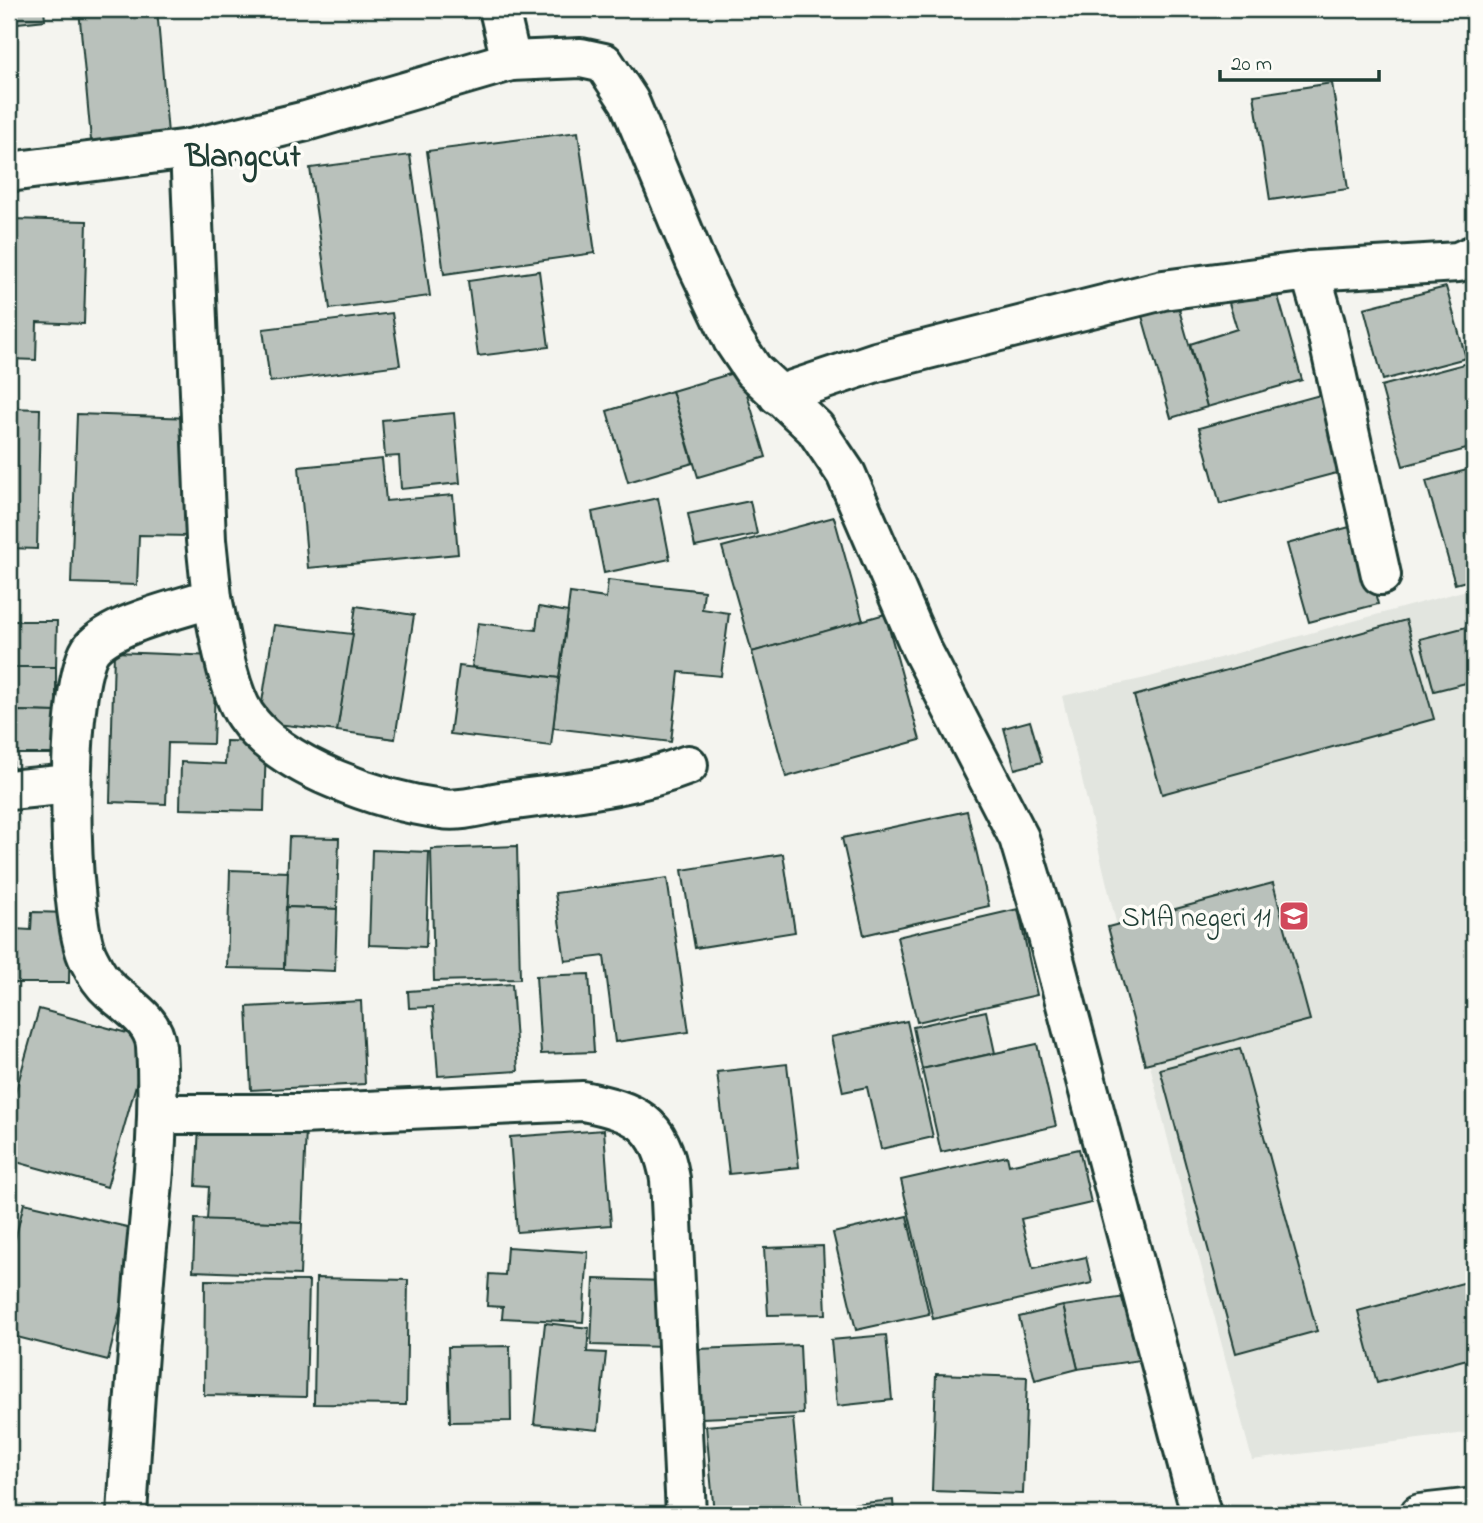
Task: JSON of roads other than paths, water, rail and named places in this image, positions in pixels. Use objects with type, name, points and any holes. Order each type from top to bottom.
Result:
[{"type":"street","points":[[499,9],[511,61]]},
{"type":"street","points":[[9,172],[190,149],[306,121],[511,61],[581,58],[604,63],[629,101],[695,260],[733,340],[753,370],[815,429],[846,474],[921,648],[1018,838],[1050,942],[1201,1514]]},
{"type":"street","points":[[190,149],[206,526],[212,598],[226,664],[244,715],[309,770],[367,791],[445,810],[652,779],[688,765]]},
{"type":"street","points":[[778,395],[876,362],[1163,290],[1310,271],[1458,262],[1474,255]]},
{"type":"street","points":[[1310,271],[1325,323],[1381,575]]},
{"type":"street","points":[[127,1514],[135,1376],[159,1114],[156,1041],[145,1021],[109,989],[88,959],[78,924],[71,869],[71,784],[81,674],[89,652],[101,639],[121,629],[212,598]]},
{"type":"street","points":[[9,790],[71,784]]},
{"type":"street","points":[[159,1114],[301,1114],[583,1101],[626,1110],[649,1127],[666,1153],[670,1179],[686,1514]]},
{"type":"street","points":[[1420,1514],[1474,1508]]},
{"type":"place","name":"SMA negeri 11","points":[[1294,916]]},
{"type":"district","name":"Blangcut","points":[[243,155]]}]
